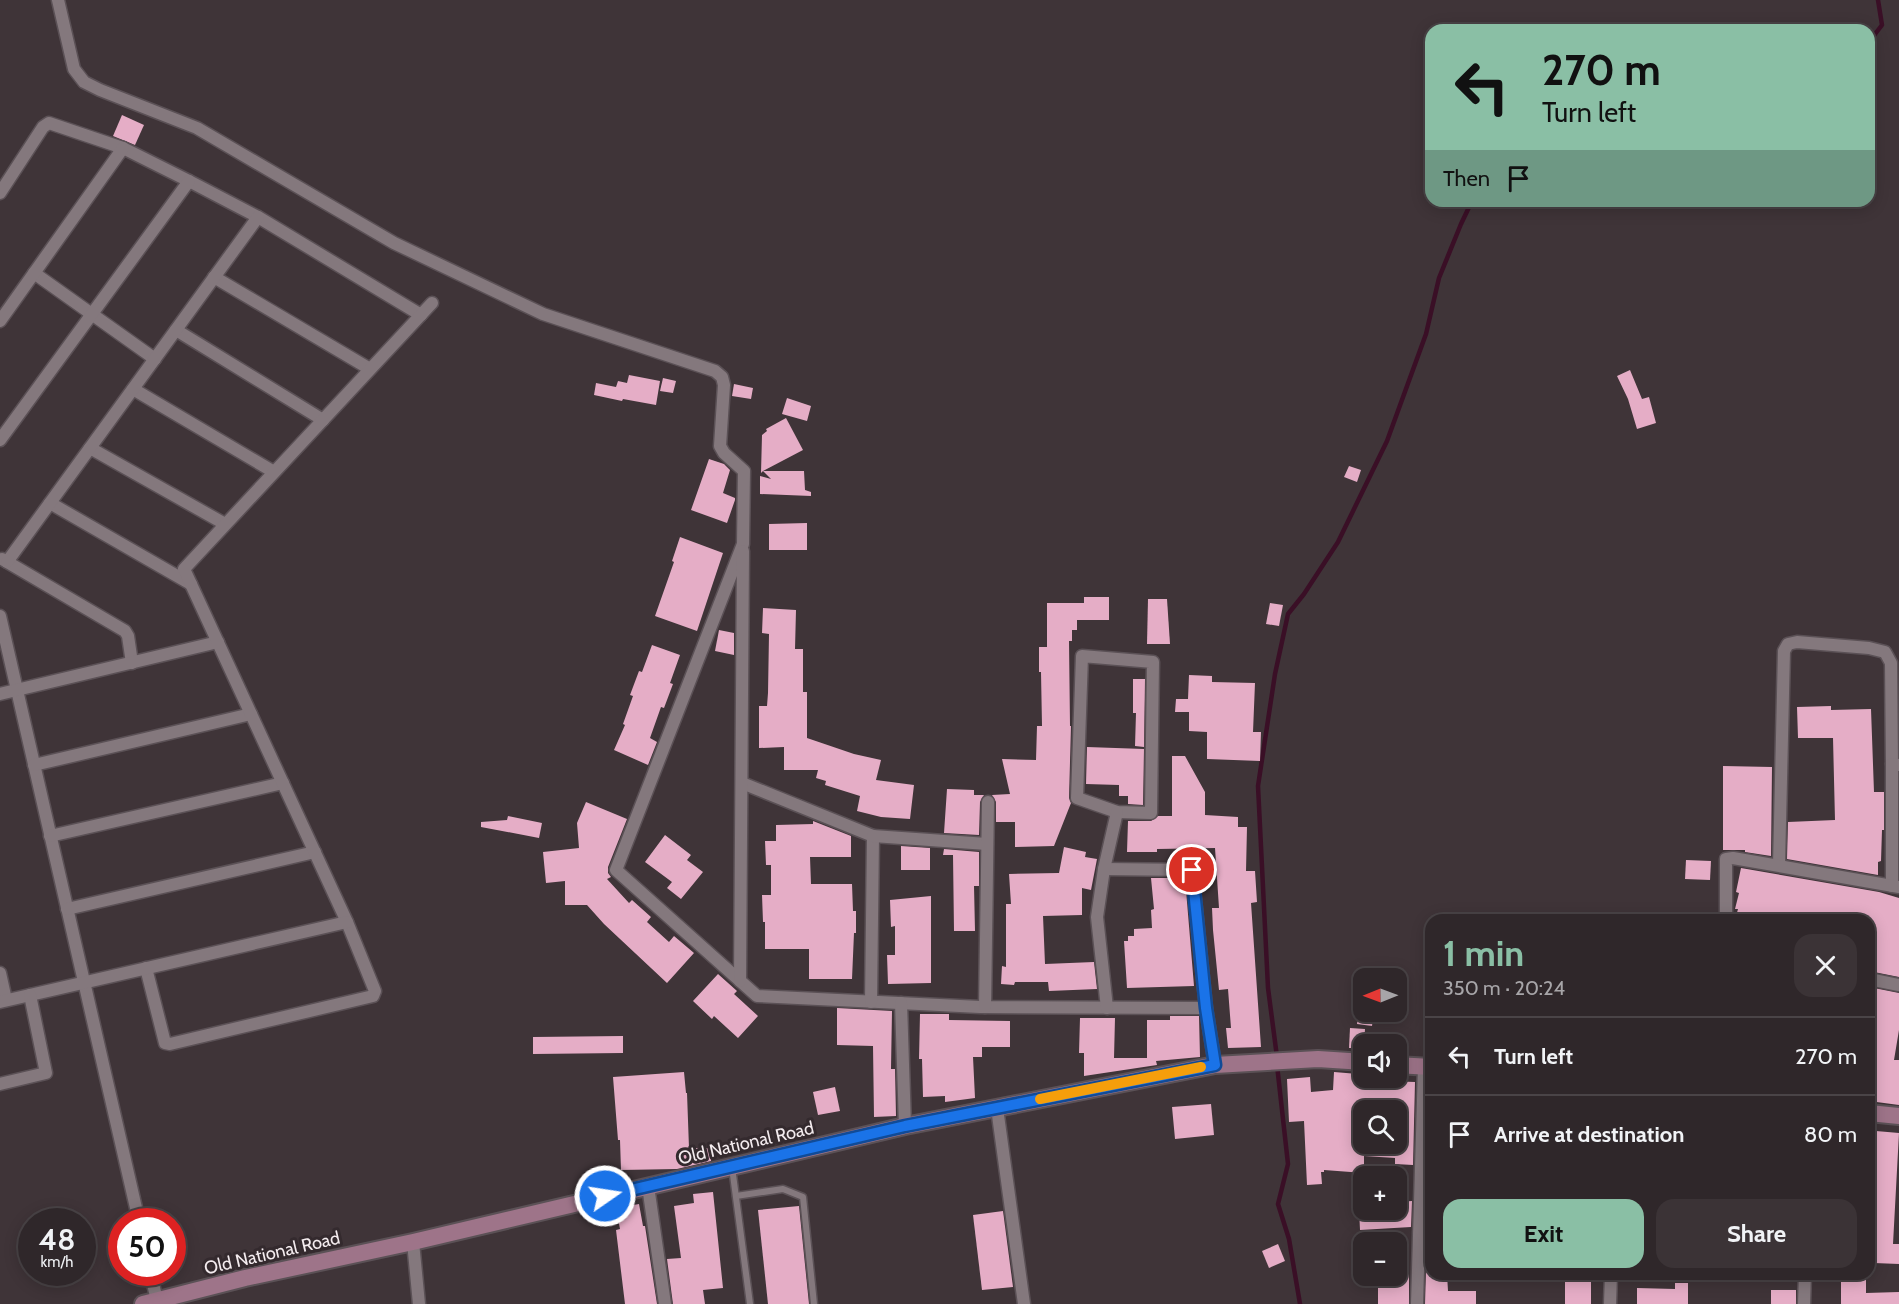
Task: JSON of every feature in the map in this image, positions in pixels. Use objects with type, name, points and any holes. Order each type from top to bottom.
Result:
[{"type":"main road","name":"Old National Road","points":[[150,1302],[245,1278],[413,1242],[905,1126],[1215,1065],[1318,1059],[1353,1061]]},
{"type":"main road","points":[[1407,1066],[1425,1067]]},
{"type":"main road","points":[[1875,1118],[1899,1116]]},
{"type":"street","points":[[58,0],[74,69],[84,82],[197,128],[394,243],[543,314],[715,371],[722,377],[724,386],[720,446],[724,453],[744,471],[740,981]]},
{"type":"street","points":[[0,193],[43,128],[49,123],[123,148],[189,181],[258,217],[421,315]]},
{"type":"street","points":[[0,321],[123,148]]},
{"type":"street","points":[[0,440],[189,181]]},
{"type":"street","points":[[132,663],[128,636],[125,631],[4,560],[50,503],[258,217]]},
{"type":"street","points":[[34,273],[154,359]]},
{"type":"street","points":[[214,277],[370,369]]},
{"type":"street","points":[[146,968],[165,1043],[373,996],[375,991],[347,922],[184,568],[432,303]]},
{"type":"street","points":[[176,330],[323,420]]},
{"type":"street","points":[[133,389],[274,472]]},
{"type":"street","points":[[90,448],[225,524]]},
{"type":"street","points":[[50,503],[191,584]]},
{"type":"street","points":[[743,544],[616,870],[757,996],[985,1007],[1206,1008]]},
{"type":"street","points":[[0,616],[136,1208]]},
{"type":"street","points":[[0,694],[218,642]]},
{"type":"street","points":[[1726,914],[1726,859],[1779,865],[1895,887],[1896,765],[1891,663],[1885,652],[1869,648],[1797,642],[1788,644],[1784,651],[1779,865]]},
{"type":"street","points":[[1082,656],[1153,662],[1151,813],[1117,812],[1077,798],[1082,656]]},
{"type":"street","points":[[34,765],[251,714]]},
{"type":"street","points":[[50,837],[283,783]]},
{"type":"street","points":[[742,783],[873,836],[987,844]]},
{"type":"street","points":[[985,1007],[988,802]]},
{"type":"street","points":[[1107,1008],[1097,917],[1104,869],[1117,812]]},
{"type":"street","points":[[871,1002],[873,836]]},
{"type":"street","points":[[67,909],[315,852]]},
{"type":"street","points":[[1104,869],[1192,870],[1206,1008],[1215,1065]]},
{"type":"street","points":[[0,972],[3,1001],[347,922]]},
{"type":"street","points":[[1875,980],[1899,985]]},
{"type":"street","points":[[0,1084],[46,1073],[30,995]]},
{"type":"street","points":[[901,1003],[905,1126]]},
{"type":"street","points":[[997,1108],[1024,1304]]},
{"type":"street","points":[[1417,1304],[1425,1114]]},
{"type":"street","points":[[648,1186],[664,1304]]},
{"type":"street","points":[[413,1242],[419,1304]]},
{"type":"street","points":[[1610,1304],[1611,1280]]},
{"type":"street","points":[[1804,1304],[1805,1280]]},
{"type":"street","points":[[150,1286],[150,1302]]},
{"type":"lane","points":[[732,1167],[750,1304]]},
{"type":"lane","points":[[736,1196],[783,1189],[802,1197],[814,1304]]},
{"type":"building","points":[[122,115],[144,125],[135,145],[113,136]]},
{"type":"building","points":[[1630,370],[1642,399],[1649,397],[1656,423],[1637,429],[1628,399],[1617,376]]},
{"type":"building","points":[[629,375],[660,381],[656,405],[594,395],[596,383],[616,387],[618,381],[627,383]]},
{"type":"building","points":[[663,378],[676,381],[673,393],[660,391]]},
{"type":"building","points":[[734,384],[753,388],[751,399],[732,396]]},
{"type":"building","points":[[787,398],[811,406],[807,421],[782,414]]},
{"type":"building","points":[[786,418],[803,450],[761,473],[762,435],[767,431],[766,429]]},
{"type":"building","points":[[709,459],[724,464],[730,470],[723,493],[735,500],[727,523],[691,510]]},
{"type":"building","points":[[1349,466],[1361,470],[1357,482],[1344,477]]},
{"type":"building","points":[[763,471],[804,471],[805,490],[811,492],[811,496],[760,494],[760,476],[771,479]]},
{"type":"building","points":[[807,523],[807,550],[769,550],[769,524]]},
{"type":"building","points":[[680,537],[723,553],[697,631],[655,616],[674,562],[672,561]]},
{"type":"building","points":[[1084,597],[1109,597],[1109,620],[1077,620],[1077,630],[1072,630],[1072,641],[1069,641],[1071,726],[1069,798],[1071,803],[1054,846],[1015,847],[1015,822],[996,822],[996,802],[992,795],[1010,794],[1002,759],[1036,760],[1037,726],[1042,726],[1039,647],[1047,647],[1047,603],[1084,603]]},
{"type":"building","points":[[1148,599],[1167,599],[1170,644],[1147,644]]},
{"type":"building","points":[[1270,603],[1283,605],[1279,626],[1266,624]]},
{"type":"building","points":[[763,608],[796,610],[795,649],[803,649],[803,692],[807,692],[807,738],[854,754],[881,760],[876,780],[914,785],[910,819],[881,817],[857,811],[860,796],[825,785],[826,781],[816,778],[818,770],[784,770],[784,747],[759,748],[759,706],[767,706],[768,693],[769,634],[762,633]]},
{"type":"building","points":[[719,630],[734,633],[734,655],[715,651]]},
{"type":"building","points":[[652,645],[680,655],[670,683],[673,684],[664,708],[661,707],[650,738],[657,742],[648,765],[614,750],[625,725],[623,724],[633,696],[630,695]]},
{"type":"building","points":[[1189,675],[1212,676],[1212,682],[1255,683],[1253,732],[1261,732],[1260,761],[1207,759],[1207,732],[1189,731],[1189,712],[1175,712],[1176,699],[1188,699]]},
{"type":"building","points":[[1133,679],[1145,679],[1144,747],[1135,746],[1136,713],[1133,713]]},
{"type":"building","points":[[1831,706],[1831,710],[1871,709],[1874,792],[1884,792],[1884,830],[1882,830],[1878,875],[1787,859],[1788,822],[1835,820],[1833,738],[1798,738],[1797,707]]},
{"type":"building","points":[[1087,747],[1144,749],[1143,805],[1128,804],[1128,796],[1119,796],[1119,785],[1086,784]]},
{"type":"building","points":[[1172,756],[1185,756],[1205,792],[1205,815],[1238,817],[1238,827],[1247,827],[1246,871],[1255,871],[1257,902],[1251,903],[1261,1047],[1228,1048],[1226,1028],[1231,1028],[1228,989],[1219,990],[1213,930],[1212,908],[1219,908],[1215,848],[1127,852],[1128,821],[1151,821],[1158,816],[1172,816]]},
{"type":"building","points":[[1723,766],[1772,767],[1771,856],[1745,852],[1745,850],[1723,850]]},
{"type":"building","points":[[947,789],[974,790],[974,795],[984,795],[980,802],[979,835],[944,833]]},
{"type":"building","points":[[586,802],[627,819],[608,867],[611,877],[607,879],[629,903],[632,900],[651,917],[647,922],[669,942],[674,936],[694,953],[667,983],[587,905],[565,905],[565,881],[546,883],[543,852],[579,848],[577,823]]},
{"type":"building","points":[[508,816],[542,823],[539,838],[481,827],[481,822],[507,820]]},
{"type":"building","points":[[813,821],[851,836],[851,857],[810,857],[811,884],[852,884],[856,933],[854,933],[852,979],[809,979],[809,949],[765,949],[762,895],[771,895],[771,865],[766,865],[765,841],[776,841],[776,825],[813,824]]},
{"type":"building","points":[[665,835],[691,855],[687,860],[703,872],[681,899],[667,888],[672,882],[645,862]]},
{"type":"building","points":[[901,846],[930,848],[930,870],[901,870]]},
{"type":"building","points":[[1064,847],[1086,852],[1085,857],[1097,859],[1091,890],[1082,888],[1082,915],[1043,916],[1045,964],[1094,962],[1097,989],[1049,991],[1048,982],[1001,984],[1002,966],[1006,967],[1006,904],[1011,904],[1009,874],[1059,873]]},
{"type":"building","points":[[944,849],[979,852],[979,886],[974,886],[975,931],[954,931],[953,855],[943,855]]},
{"type":"building","points":[[1686,860],[1711,861],[1710,880],[1685,879]]},
{"type":"building","points":[[1741,868],[1879,892],[1899,898],[1899,977],[1875,972],[1875,914],[1737,914],[1738,909],[1735,909],[1739,893],[1736,892]]},
{"type":"building","points":[[1151,878],[1185,878],[1194,986],[1127,988],[1124,941],[1128,941],[1128,936],[1134,936],[1134,929],[1152,928],[1151,910],[1154,909]]},
{"type":"building","points":[[931,896],[931,983],[888,984],[887,955],[895,955],[895,926],[891,927],[890,900]]},
{"type":"building","points":[[718,974],[737,991],[734,994],[758,1016],[738,1038],[714,1016],[712,1019],[693,1001]]},
{"type":"building","points":[[1875,988],[1899,993],[1899,1030],[1894,1060],[1899,1060],[1899,1105],[1875,1102]]},
{"type":"building","points":[[837,1008],[892,1011],[891,1069],[895,1069],[896,1116],[874,1117],[873,1046],[837,1045]]},
{"type":"building","points":[[920,1014],[949,1014],[949,1020],[1010,1021],[1010,1047],[982,1047],[982,1057],[973,1057],[975,1098],[945,1102],[945,1096],[923,1097],[922,1059],[919,1059]]},
{"type":"building","points":[[1170,1016],[1199,1016],[1200,1057],[1156,1061],[1157,1065],[1084,1076],[1084,1053],[1079,1053],[1080,1018],[1115,1018],[1114,1058],[1147,1058],[1147,1020],[1170,1020]]},
{"type":"building","points":[[1357,1022],[1373,1022],[1372,1026],[1357,1024]]},
{"type":"building","points":[[1350,1028],[1365,1029],[1365,1034],[1353,1034],[1353,1048],[1349,1048]]},
{"type":"building","points":[[623,1036],[623,1053],[533,1054],[533,1037]]},
{"type":"building","points":[[684,1072],[689,1148],[711,1148],[711,1161],[677,1169],[621,1170],[613,1077]]},
{"type":"building","points":[[1334,1072],[1353,1074],[1353,1088],[1407,1088],[1407,1082],[1415,1082],[1413,1165],[1395,1164],[1395,1158],[1364,1156],[1364,1166],[1353,1166],[1353,1172],[1324,1170],[1321,1172],[1322,1184],[1307,1185],[1304,1121],[1289,1122],[1287,1079],[1310,1077],[1311,1092],[1333,1090]]},
{"type":"building","points":[[835,1087],[840,1111],[818,1115],[813,1092]]},
{"type":"building","points":[[1211,1104],[1214,1135],[1175,1139],[1172,1107]]},
{"type":"building","points":[[1875,1132],[1899,1133],[1893,1244],[1899,1244],[1899,1264],[1875,1263]]},
{"type":"building","points":[[713,1192],[723,1288],[703,1290],[705,1304],[673,1304],[667,1259],[681,1258],[674,1206],[694,1203],[693,1194]]},
{"type":"building","points":[[1407,1201],[1412,1201],[1411,1227],[1360,1230],[1360,1220],[1407,1220]]},
{"type":"building","points":[[639,1204],[643,1226],[645,1226],[657,1304],[625,1304],[616,1230],[620,1229],[616,1208]]},
{"type":"building","points":[[799,1206],[809,1304],[768,1304],[758,1210]]},
{"type":"building","points":[[1003,1211],[1013,1287],[982,1290],[973,1215]]},
{"type":"building","points":[[1278,1244],[1285,1261],[1269,1268],[1262,1251]]},
{"type":"building","points":[[1407,1257],[1409,1257],[1409,1304],[1378,1304],[1378,1286],[1407,1286]]},
{"type":"building","points":[[1426,1280],[1447,1280],[1448,1291],[1476,1291],[1476,1304],[1425,1304]]},
{"type":"building","points":[[1565,1280],[1591,1280],[1591,1304],[1565,1304]]},
{"type":"building","points":[[1841,1280],[1866,1280],[1866,1293],[1899,1292],[1899,1304],[1841,1304]]},
{"type":"building","points":[[1675,1283],[1688,1283],[1688,1304],[1637,1304],[1637,1288],[1675,1289]]},
{"type":"building","points":[[1771,1290],[1796,1290],[1796,1304],[1771,1304]]},
{"type":"waterway","points":[[1875,34],[1882,25],[1878,0]]},
{"type":"waterway","points":[[1277,1057],[1268,988],[1258,786],[1275,674],[1288,614],[1338,542],[1387,441],[1426,334],[1439,278],[1469,207]]},
{"type":"waterway","points":[[1277,1065],[1288,1164],[1278,1204],[1289,1239],[1300,1304]]},
{"type":"slow traffic","points":[[1040,1099],[1201,1067]]},
{"type":"route","points":[[605,1196],[905,1126],[1215,1065],[1206,1008],[1192,870]]}]
